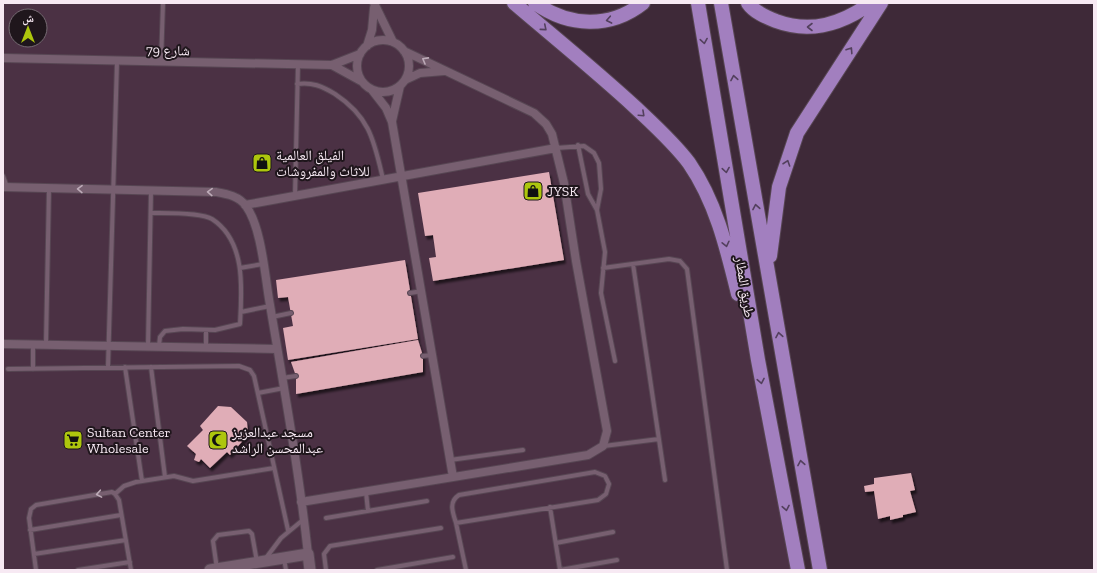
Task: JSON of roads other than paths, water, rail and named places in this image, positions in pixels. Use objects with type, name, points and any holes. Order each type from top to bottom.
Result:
[{"type":"highway","points":[[514,3],[614,88],[665,135],[689,164],[710,201],[724,235],[748,332],[758,360]]},
{"type":"highway","points":[[535,3],[544,9],[563,17],[584,22],[622,17],[643,3]]},
{"type":"highway","name":"طريق المطار","points":[[698,3],[758,360],[798,570]]},
{"type":"highway","name":"طريق المطار","points":[[721,3],[820,570]]},
{"type":"highway","points":[[748,3],[766,17],[781,23],[800,27],[819,27],[836,23],[856,15],[871,3]]},
{"type":"highway","points":[[768,270],[779,187],[798,133],[881,3]]},
{"type":"street","points":[[301,502],[588,455],[604,446],[607,431],[576,261],[564,183],[552,134],[546,124],[534,114],[445,71],[404,50],[393,42],[374,4]]},
{"type":"street","points":[[367,46],[372,30],[374,4]]},
{"type":"street","points":[[393,42],[377,41],[367,46],[360,54],[357,68],[362,81],[372,90],[386,108],[392,122],[453,477]]},
{"type":"street","points":[[392,122],[394,104],[409,69],[409,62],[404,50]]},
{"type":"street","name":"شارع 79","points":[[332,65],[360,54]]},
{"type":"street","name":"شارع 79","points":[[3,58],[161,63],[332,65],[348,72],[362,81]]},
{"type":"street","points":[[372,90],[390,91],[402,83],[428,72],[445,71]]},
{"type":"street","points":[[245,205],[556,148]]},
{"type":"street","points":[[5,187],[216,192],[230,195],[245,205],[251,215],[258,234],[284,388],[304,519],[310,570]]},
{"type":"street","points":[[3,344],[277,349]]},
{"type":"street","points":[[214,569],[308,554]]},
{"type":"lane","points":[[161,63],[163,3]]},
{"type":"lane","points":[[108,367],[117,62]]},
{"type":"lane","points":[[295,196],[298,64]]},
{"type":"lane","points":[[297,84],[312,83],[325,88],[351,105],[370,131],[383,180]]},
{"type":"lane","points":[[578,145],[588,194],[597,210],[604,244],[604,268],[601,286],[601,299],[615,361]]},
{"type":"lane","points":[[556,148],[578,145],[594,152],[599,163],[601,189],[597,210]]},
{"type":"lane","points":[[3,176],[5,187]]},
{"type":"lane","points":[[46,344],[49,188]]},
{"type":"lane","points":[[148,346],[151,191]]},
{"type":"lane","points":[[151,213],[183,213],[211,219],[229,236],[240,263],[240,324],[215,330],[182,329],[165,331],[160,337],[159,346]]},
{"type":"lane","points":[[604,268],[675,259],[684,264],[689,274],[727,570]]},
{"type":"lane","points":[[240,268],[263,264]]},
{"type":"lane","points":[[633,264],[665,480]]},
{"type":"lane","points":[[410,293],[422,291]]},
{"type":"lane","points":[[240,312],[270,306]]},
{"type":"lane","points":[[272,317],[291,313]]},
{"type":"lane","points":[[206,330],[206,347]]},
{"type":"lane","points":[[33,344],[33,369]]},
{"type":"lane","points":[[423,356],[432,354]]},
{"type":"lane","points":[[8,369],[243,366],[253,373],[288,530]]},
{"type":"lane","points":[[125,367],[142,481]]},
{"type":"lane","points":[[151,367],[165,477]]},
{"type":"lane","points":[[282,378],[296,376]]},
{"type":"lane","points":[[258,393],[284,388]]},
{"type":"lane","points":[[604,446],[659,439]]},
{"type":"lane","points":[[450,460],[523,450]]},
{"type":"lane","points":[[115,494],[124,486],[165,477],[178,477],[193,481],[274,468]]},
{"type":"lane","points":[[456,523],[603,498],[609,490],[608,480],[604,476],[595,472],[463,494],[455,497],[452,505],[466,570]]},
{"type":"lane","points":[[366,491],[368,511]]},
{"type":"lane","points":[[36,570],[28,515],[31,509],[36,505],[108,492],[115,494],[118,497],[131,570]]},
{"type":"lane","points":[[326,518],[427,501]]},
{"type":"lane","points":[[550,508],[560,570],[617,560]]},
{"type":"lane","points":[[30,530],[121,515]]},
{"type":"lane","points":[[260,562],[288,530],[304,519]]},
{"type":"lane","points":[[326,570],[324,554],[330,546],[441,528]]},
{"type":"lane","points":[[214,569],[213,541],[218,535],[249,531],[252,534],[260,562]]},
{"type":"lane","points":[[556,543],[613,532]]},
{"type":"lane","points":[[34,554],[126,540]]},
{"type":"lane","points":[[377,570],[453,557]]},
{"type":"lane","points":[[284,558],[286,570]]},
{"type":"lane","points":[[78,570],[130,562]]},
{"type":"place","name":"الفيلق العالمية للاثاث والمفروشات","points":[[262,163]]},
{"type":"place","name":"JYSK","points":[[533,191]]},
{"type":"place","name":"Sultan Center Wholesale","points":[[73,440]]},
{"type":"place","name":"مسجد عبدالعزيز عبدالمحسن الراشد","points":[[218,440]]}]
